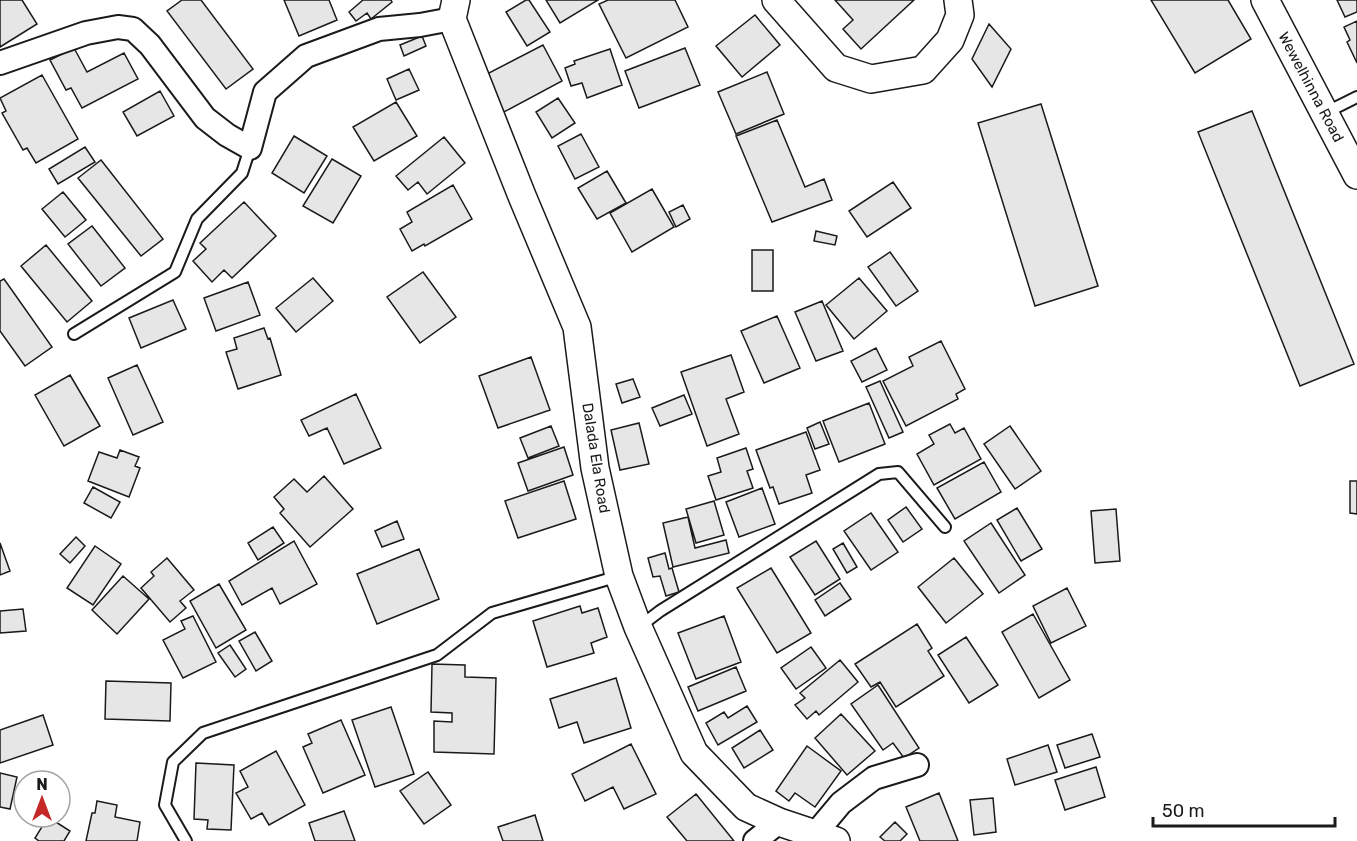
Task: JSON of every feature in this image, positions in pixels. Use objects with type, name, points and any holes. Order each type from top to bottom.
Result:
[{"type":"street","points":[[776,0],[836,68],[871,79],[923,70],[950,40],[960,15],[958,0]]},
{"type":"street","name":"Wewelhinna Road","points":[[1264,0],[1357,175]]},
{"type":"street","points":[[0,63],[86,33],[118,27],[133,29],[150,45],[205,118],[227,135],[250,148],[265,92],[306,56],[380,29],[420,25],[454,10]]},
{"type":"street","name":"Dalada Ela Road","points":[[454,10],[522,196],[577,327],[595,468],[619,576],[638,627],[694,753],[746,807],[778,822],[826,837]]},
{"type":"street","points":[[826,837],[841,803],[874,778],[917,765]]},
{"type":"street","points":[[755,841],[778,822]]},
{"type":"lane","points":[[1324,113],[1357,97]]},
{"type":"lane","points":[[74,334],[175,272],[197,219],[242,173],[250,148]]},
{"type":"lane","points":[[638,627],[879,474],[898,472],[945,527]]},
{"type":"lane","points":[[186,841],[165,805],[174,762],[203,733],[437,655],[492,613],[619,576]]},
{"type":"building","points":[[0,0],[22,0],[37,24],[0,47]]},
{"type":"building","points":[[182,0],[201,0],[253,69],[226,89],[167,11]]},
{"type":"building","points":[[284,0],[329,0],[337,20],[299,36]]},
{"type":"building","points":[[363,0],[391,0],[392,2],[371,19],[367,13],[356,21],[349,12]]},
{"type":"building","points":[[529,0],[550,32],[527,46],[506,12]]},
{"type":"building","points":[[546,0],[598,0],[560,23]]},
{"type":"building","points":[[608,0],[675,0],[688,27],[626,58],[599,4]]},
{"type":"building","points":[[835,0],[914,0],[861,49],[843,29],[853,20]]},
{"type":"building","points":[[1151,0],[1228,0],[1251,39],[1195,73]]},
{"type":"building","points":[[1337,0],[1357,0],[1357,12],[1345,17]]},
{"type":"building","points":[[755,15],[780,45],[742,77],[716,46]]},
{"type":"building","points":[[1357,21],[1357,63],[1347,42],[1350,40],[1344,27]]},
{"type":"building","points":[[989,24],[1011,49],[992,87],[972,59]]},
{"type":"building","points":[[422,36],[426,46],[404,56],[400,45]]},
{"type":"building","points":[[543,45],[562,81],[502,113],[483,76]]},
{"type":"building","points":[[74,48],[87,72],[124,53],[138,79],[82,108],[71,88],[66,90],[50,60]]},
{"type":"building","points":[[685,48],[700,85],[639,108],[625,71]]},
{"type":"building","points":[[610,49],[622,85],[587,98],[582,83],[571,86],[565,68],[575,64],[574,61]]},
{"type":"building","points":[[409,69],[419,90],[396,100],[387,79]]},
{"type":"building","points":[[767,72],[784,114],[736,134],[718,92]]},
{"type":"building","points":[[42,75],[78,139],[36,163],[27,148],[23,150],[2,113],[6,111],[0,98]]},
{"type":"building","points":[[160,91],[174,116],[137,136],[123,112]]},
{"type":"building","points":[[558,98],[575,123],[552,138],[536,112]]},
{"type":"building","points":[[396,102],[417,136],[374,161],[353,127]]},
{"type":"building","points":[[1041,104],[1098,286],[1035,306],[978,123]]},
{"type":"building","points":[[1252,111],[1354,364],[1300,386],[1198,132]]},
{"type":"building","points":[[777,120],[805,187],[824,179],[832,200],[772,222],[736,136]]},
{"type":"building","points":[[581,134],[599,167],[575,179],[558,146]]},
{"type":"building","points":[[294,136],[327,156],[304,193],[272,173]]},
{"type":"building","points":[[444,137],[465,163],[427,194],[418,182],[408,190],[396,176]]},
{"type":"building","points":[[85,147],[95,162],[58,184],[49,169]]},
{"type":"building","points":[[332,159],[361,176],[333,223],[303,206]]},
{"type":"building","points":[[101,160],[163,239],[141,256],[78,178]]},
{"type":"building","points":[[607,171],[626,203],[597,219],[578,188]]},
{"type":"building","points":[[893,182],[911,208],[867,237],[849,211]]},
{"type":"building","points":[[453,185],[472,219],[412,251],[400,229],[412,222],[407,212]]},
{"type":"building","points":[[652,189],[674,227],[632,252],[610,213]]},
{"type":"building","points":[[63,192],[86,220],[65,237],[42,209]]},
{"type":"building","points":[[244,202],[276,236],[232,278],[224,270],[212,282],[193,261],[206,249],[200,243]]},
{"type":"building","points":[[683,205],[690,219],[676,227],[669,212]]},
{"type":"building","points":[[92,226],[125,268],[101,286],[68,244]]},
{"type":"building","points":[[816,231],[837,236],[835,245],[814,241]]},
{"type":"building","points":[[46,245],[92,301],[67,322],[21,266]]},
{"type":"building","points":[[752,250],[773,250],[773,291],[752,291]]},
{"type":"building","points":[[890,252],[918,291],[896,306],[868,267]]},
{"type":"building","points":[[423,272],[456,317],[420,343],[387,297]]},
{"type":"building","points":[[313,278],[333,301],[296,332],[276,308]]},
{"type":"building","points":[[859,278],[887,311],[854,339],[826,305]]},
{"type":"building","points":[[4,279],[52,347],[25,366],[0,331],[0,281]]},
{"type":"building","points":[[248,282],[260,315],[216,331],[204,298]]},
{"type":"building","points":[[173,300],[186,329],[141,348],[129,318]]},
{"type":"building","points":[[822,301],[843,351],[816,361],[795,312]]},
{"type":"building","points":[[777,316],[800,368],[764,383],[741,331]]},
{"type":"building","points":[[264,328],[268,339],[270,338],[281,375],[238,389],[226,352],[237,349],[234,338]]},
{"type":"building","points":[[941,341],[965,389],[956,394],[958,399],[906,426],[883,381],[913,366],[909,357]]},
{"type":"building","points":[[876,348],[887,370],[862,382],[851,361]]},
{"type":"building","points":[[731,355],[744,392],[726,399],[739,434],[707,446],[681,372]]},
{"type":"building","points":[[531,357],[550,410],[498,428],[479,376]]},
{"type":"building","points":[[137,365],[163,422],[133,435],[108,378]]},
{"type":"building","points":[[70,375],[100,426],[64,446],[35,395]]},
{"type":"building","points":[[633,379],[640,397],[622,403],[616,384]]},
{"type":"building","points":[[880,381],[903,432],[889,438],[866,387]]},
{"type":"building","points":[[356,394],[381,448],[344,464],[327,428],[309,436],[301,420]]},
{"type":"building","points":[[684,395],[692,414],[660,426],[652,408]]},
{"type":"building","points":[[869,403],[885,444],[839,462],[823,421]]},
{"type":"building","points":[[820,422],[829,444],[815,449],[807,428]]},
{"type":"building","points":[[639,423],[649,464],[620,470],[611,430]]},
{"type":"building","points":[[950,424],[955,433],[964,428],[981,459],[934,485],[917,454],[934,444],[929,435]]},
{"type":"building","points":[[551,426],[559,446],[528,458],[520,438]]},
{"type":"building","points":[[1010,426],[1041,471],[1015,489],[984,444]]},
{"type":"building","points":[[806,432],[820,470],[806,475],[812,493],[779,504],[773,487],[770,488],[756,450]]},
{"type":"building","points":[[564,447],[573,475],[528,491],[518,463]]},
{"type":"building","points":[[746,448],[753,469],[747,471],[753,488],[716,500],[708,476],[721,472],[717,458]]},
{"type":"building","points":[[120,450],[139,457],[135,466],[140,468],[129,497],[88,481],[99,452],[117,458]]},
{"type":"building","points":[[984,462],[1001,492],[955,519],[937,488]]},
{"type":"building","points":[[324,476],[353,509],[310,547],[280,513],[284,509],[274,497],[294,479],[307,492]]},
{"type":"building","points":[[564,481],[576,519],[518,538],[505,501]]},
{"type":"building","points":[[1350,481],[1357,481],[1357,514],[1350,513]]},
{"type":"building","points":[[93,487],[120,502],[111,518],[84,503]]},
{"type":"building","points":[[762,488],[775,524],[739,537],[726,502]]},
{"type":"building","points":[[714,501],[724,535],[696,543],[686,509]]},
{"type":"building","points":[[906,507],[922,529],[903,542],[888,520]]},
{"type":"building","points":[[1017,508],[1042,549],[1021,561],[997,520]]},
{"type":"building","points":[[1116,509],[1120,561],[1095,563],[1091,511]]},
{"type":"building","points":[[871,513],[898,552],[871,570],[844,531]]},
{"type":"building","points":[[688,517],[695,548],[726,540],[729,553],[673,567],[663,523]]},
{"type":"building","points":[[397,521],[404,539],[382,547],[375,531]]},
{"type":"building","points":[[991,523],[1025,575],[999,593],[964,541]]},
{"type":"building","points":[[273,527],[284,543],[258,560],[248,543]]},
{"type":"building","points":[[76,537],[85,546],[70,563],[60,554]]},
{"type":"building","points":[[294,541],[317,584],[280,604],[272,588],[242,605],[229,581]]},
{"type":"building","points":[[816,541],[840,579],[815,595],[790,557]]},
{"type":"building","points":[[0,543],[10,571],[0,575]]},
{"type":"building","points":[[843,543],[857,567],[847,573],[833,549]]},
{"type":"building","points":[[95,546],[121,564],[93,605],[67,588]]},
{"type":"building","points":[[419,549],[439,599],[377,624],[357,574]]},
{"type":"building","points":[[665,553],[679,592],[666,596],[660,576],[653,577],[648,558]]},
{"type":"building","points":[[167,558],[194,590],[180,601],[186,608],[170,622],[141,588],[154,576],[151,572]]},
{"type":"building","points":[[954,558],[983,594],[946,623],[918,587]]},
{"type":"building","points":[[771,568],[811,633],[777,653],[737,588]]},
{"type":"building","points":[[123,576],[149,599],[117,634],[92,610]]},
{"type":"building","points":[[840,583],[851,599],[825,616],[815,600]]},
{"type":"building","points":[[219,584],[246,630],[216,648],[190,601]]},
{"type":"building","points":[[1067,588],[1086,626],[1051,643],[1033,606]]},
{"type":"building","points":[[580,606],[582,613],[598,608],[607,637],[591,643],[594,653],[547,667],[533,621]]},
{"type":"building","points":[[23,609],[26,631],[0,633],[0,611]]},
{"type":"building","points":[[1033,614],[1070,680],[1039,698],[1002,632]]},
{"type":"building","points":[[193,616],[216,662],[183,678],[163,640],[185,629],[181,621]]},
{"type":"building","points":[[724,616],[741,662],[696,679],[678,633]]},
{"type":"building","points":[[917,624],[932,648],[928,651],[944,676],[896,707],[880,682],[871,687],[855,664]]},
{"type":"building","points":[[255,632],[272,661],[256,671],[239,641]]},
{"type":"building","points":[[966,637],[998,685],[969,703],[938,655]]},
{"type":"building","points":[[230,645],[246,669],[235,677],[218,653]]},
{"type":"building","points":[[811,647],[826,668],[796,689],[781,668]]},
{"type":"building","points":[[840,660],[858,682],[819,715],[816,711],[807,719],[795,705],[805,698],[800,693]]},
{"type":"building","points":[[432,664],[465,665],[465,677],[496,678],[494,754],[434,752],[434,721],[452,722],[452,713],[431,712]]},
{"type":"building","points":[[736,667],[746,691],[698,711],[688,687]]},
{"type":"building","points":[[616,678],[631,728],[584,743],[577,722],[559,728],[550,699]]},
{"type":"building","points":[[106,681],[171,683],[170,721],[105,719]]},
{"type":"building","points":[[878,685],[919,748],[904,758],[893,743],[883,750],[851,704]]},
{"type":"building","points":[[747,706],[757,722],[718,745],[706,723],[724,712],[728,718]]},
{"type":"building","points":[[391,707],[414,774],[375,787],[352,720]]},
{"type":"building","points":[[841,714],[875,751],[847,775],[815,738]]},
{"type":"building","points":[[43,715],[53,745],[0,763],[0,730]]},
{"type":"building","points":[[341,720],[365,775],[323,793],[303,747],[312,743],[308,734]]},
{"type":"building","points":[[760,730],[773,750],[744,768],[732,748]]},
{"type":"building","points":[[1092,734],[1100,757],[1065,768],[1057,745]]},
{"type":"building","points":[[631,744],[656,794],[624,809],[613,787],[585,801],[572,774]]},
{"type":"building","points":[[1048,745],[1057,772],[1015,785],[1007,759]]},
{"type":"building","points":[[807,746],[841,771],[815,807],[795,793],[789,801],[776,791]]},
{"type":"building","points":[[276,751],[305,805],[269,825],[262,813],[251,819],[236,793],[248,787],[240,771]]},
{"type":"building","points":[[196,763],[234,765],[231,830],[207,829],[208,820],[194,819]]},
{"type":"building","points":[[1096,767],[1105,797],[1065,810],[1055,780]]},
{"type":"building","points":[[428,772],[451,805],[424,824],[400,791]]},
{"type":"building","points":[[0,773],[12,776],[12,800],[10,809],[0,807]]},
{"type":"building","points":[[939,793],[958,841],[920,841],[906,807]]},
{"type":"building","points":[[696,794],[734,841],[687,841],[667,817]]},
{"type":"building","points":[[993,798],[996,832],[974,835],[970,800]]},
{"type":"building","points":[[97,801],[117,805],[115,817],[140,822],[137,841],[86,841]]},
{"type":"building","points":[[344,811],[355,841],[315,841],[309,823]]},
{"type":"building","points":[[535,815],[543,841],[503,841],[498,827]]},
{"type":"building","points":[[895,822],[907,834],[900,841],[885,841],[880,837]]},
{"type":"building","points":[[41,829],[70,831],[64,841],[39,841],[35,838]]}]
